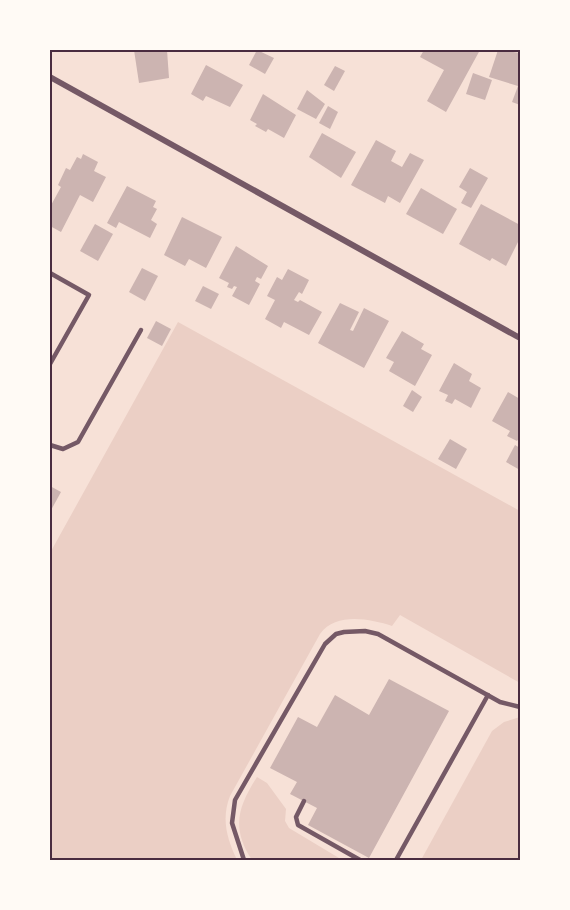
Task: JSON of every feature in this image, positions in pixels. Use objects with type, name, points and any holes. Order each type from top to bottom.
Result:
[{"type":"street","points":[[50,77],[520,338]]},
{"type":"lane","points":[[50,273],[89,295],[50,364]]},
{"type":"lane","points":[[50,445],[63,449],[78,442],[141,330]]},
{"type":"lane","points":[[244,861],[232,824],[235,800],[330,638],[355,631],[378,634],[509,706],[520,707]]},
{"type":"lane","points":[[396,861],[488,695]]},
{"type":"lane","points":[[304,801],[296,817],[298,825],[360,861]]},
{"type":"shaded area","points":[[178,322],[520,511],[520,683],[400,615],[392,626],[354,619],[335,622],[320,634],[230,796],[227,804],[226,829],[237,860],[50,860],[50,553]]},
{"type":"shaded area","points":[[520,717],[520,860],[421,860],[492,731],[504,722]]},
{"type":"shaded area","points":[[257,777],[267,783],[286,809],[285,821],[289,828],[339,858],[338,860],[252,860],[245,848],[239,828],[245,798]]},
{"type":"building","points":[[134,50],[167,50],[169,78],[139,83]]},
{"type":"building","points":[[257,50],[274,58],[265,74],[249,65]]},
{"type":"building","points":[[424,50],[480,50],[446,112],[427,101],[444,70],[420,57]]},
{"type":"building","points":[[498,50],[520,53],[520,105],[512,102],[518,86],[489,77]]},
{"type":"building","points":[[206,65],[243,85],[230,107],[206,96],[203,101],[191,94]]},
{"type":"building","points":[[335,66],[345,71],[334,91],[324,85]]},
{"type":"building","points":[[473,73],[492,80],[485,100],[466,94]]},
{"type":"building","points":[[307,90],[325,104],[316,119],[297,109]]},
{"type":"building","points":[[263,94],[296,115],[284,138],[268,129],[266,132],[250,120]]},
{"type":"building","points":[[328,106],[338,112],[330,129],[319,123]]},
{"type":"building","points":[[322,133],[356,152],[341,178],[309,157]]},
{"type":"building","points":[[376,140],[396,151],[391,161],[402,167],[410,153],[424,160],[400,203],[388,196],[385,203],[351,185]]},
{"type":"building","points":[[83,154],[98,162],[94,171],[106,177],[93,202],[80,195],[61,232],[50,226],[50,207],[61,187],[58,185],[66,168],[70,170],[77,157],[81,159]]},
{"type":"building","points":[[470,168],[488,178],[471,208],[461,203],[467,192],[459,187]]},
{"type":"building","points":[[127,186],[156,201],[153,207],[157,209],[151,220],[157,224],[150,238],[119,222],[116,228],[107,223]]},
{"type":"building","points":[[421,188],[457,209],[443,234],[406,214]]},
{"type":"building","points":[[481,204],[520,225],[520,238],[506,266],[492,258],[490,261],[459,244]]},
{"type":"building","points":[[182,217],[222,237],[206,268],[189,259],[185,266],[164,255]]},
{"type":"building","points":[[95,224],[113,234],[98,261],[80,251]]},
{"type":"building","points":[[236,246],[268,266],[261,279],[257,277],[255,281],[260,284],[249,305],[232,296],[237,287],[234,286],[232,289],[227,287],[229,283],[219,278]]},
{"type":"building","points":[[142,268],[158,276],[145,301],[129,292]]},
{"type":"building","points":[[288,269],[309,280],[302,294],[299,292],[294,300],[298,302],[300,300],[322,312],[309,335],[284,322],[281,328],[265,319],[275,300],[267,296],[277,277],[282,280]]},
{"type":"building","points":[[203,286],[219,294],[211,309],[195,301]]},
{"type":"building","points":[[340,303],[359,312],[350,330],[353,331],[364,308],[389,321],[364,368],[318,343]]},
{"type":"building","points":[[156,321],[171,329],[162,346],[147,338]]},
{"type":"building","points":[[402,331],[424,344],[421,349],[432,355],[415,386],[389,371],[394,362],[386,358]]},
{"type":"building","points":[[454,363],[472,374],[469,381],[481,388],[471,408],[455,399],[452,404],[445,401],[448,395],[439,391]]},
{"type":"building","points":[[412,390],[422,397],[413,412],[403,406]]},
{"type":"building","points":[[508,392],[520,399],[520,437],[517,441],[507,436],[510,431],[492,421]]},
{"type":"building","points":[[450,439],[467,449],[456,469],[438,459]]},
{"type":"building","points":[[515,445],[520,448],[520,470],[506,462]]},
{"type":"building","points":[[50,486],[61,492],[50,512]]},
{"type":"building","points":[[389,679],[449,711],[369,858],[308,825],[317,808],[290,794],[297,782],[270,768],[298,717],[317,727],[335,695],[369,715]]}]
